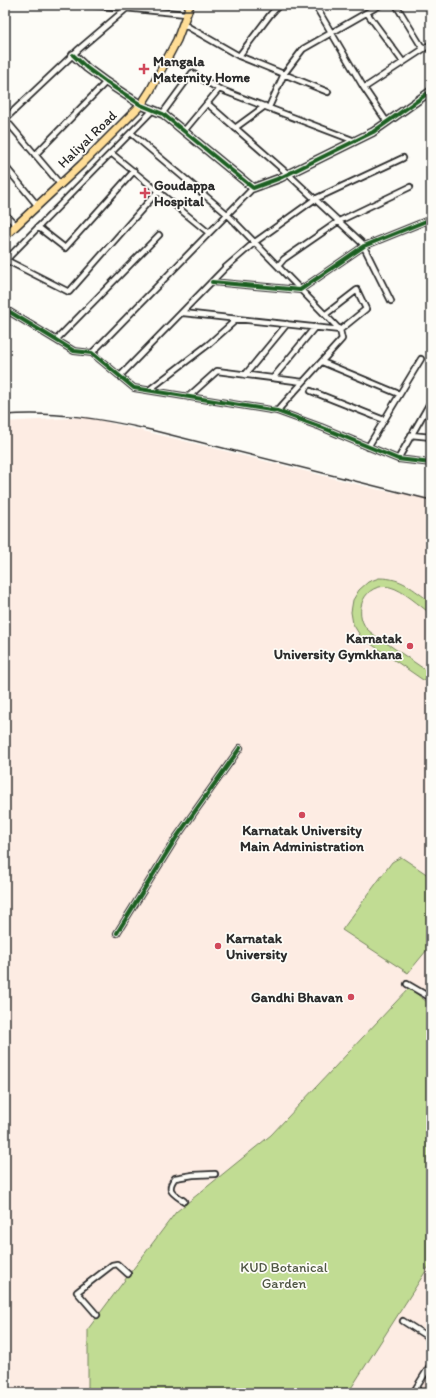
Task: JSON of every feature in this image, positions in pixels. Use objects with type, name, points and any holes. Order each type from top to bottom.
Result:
[{"type":"main road","name":"Haliyal Road","points":[[5,236],[141,105],[177,40],[190,5]]},
{"type":"street","points":[[93,5],[186,14]]},
{"type":"street","points":[[239,56],[279,5]]},
{"type":"street","points":[[315,5],[364,88],[387,122]]},
{"type":"street","points":[[235,128],[267,106],[284,74],[303,49],[380,5]]},
{"type":"street","points":[[396,5],[423,49]]},
{"type":"street","points":[[60,184],[5,119],[73,55],[127,8]]},
{"type":"street","points":[[367,13],[403,62]]},
{"type":"street","points":[[183,24],[239,56],[328,92]]},
{"type":"street","points":[[364,88],[431,44]]},
{"type":"street","points":[[73,55],[106,82],[141,105],[162,114],[253,188]]},
{"type":"street","points":[[162,114],[192,73],[219,89],[267,106],[355,141]]},
{"type":"street","points":[[35,155],[106,82]]},
{"type":"street","points":[[184,132],[219,89]]},
{"type":"street","points":[[92,353],[253,188],[288,174],[373,132],[431,91]]},
{"type":"street","points":[[208,104],[288,174],[364,246],[391,301]]},
{"type":"street","points":[[153,110],[6,261],[69,292],[158,191]]},
{"type":"street","points":[[131,133],[227,214],[340,330],[342,339],[277,411]]},
{"type":"street","points":[[111,153],[208,233]]},
{"type":"street","points":[[120,376],[183,313],[225,268],[255,242],[315,199],[403,158]]},
{"type":"street","points":[[5,166],[37,205]]},
{"type":"street","points":[[38,227],[65,248],[134,171]]},
{"type":"street","points":[[278,266],[284,259],[339,221],[410,187]]},
{"type":"street","points":[[5,214],[16,225]]},
{"type":"street","points":[[212,282],[300,290],[364,246],[431,219]]},
{"type":"street","points":[[56,340],[159,236]]},
{"type":"street","points":[[183,313],[340,330],[366,309],[357,290],[326,314]]},
{"type":"street","points":[[5,309],[74,351],[92,353],[134,388],[277,411],[321,427],[398,459],[431,463]]},
{"type":"street","points":[[149,390],[209,344],[237,319]]},
{"type":"street","points":[[245,375],[287,324]]},
{"type":"street","points":[[273,378],[315,327]]},
{"type":"street","points":[[368,447],[420,359]]},
{"type":"street","points":[[322,362],[399,394]]},
{"type":"street","points":[[188,397],[217,371],[303,382]]},
{"type":"street","points":[[311,391],[384,420]]},
{"type":"street","points":[[398,459],[411,435],[428,410],[431,401]]},
{"type":"street","points":[[411,435],[431,437]]},
{"type":"street","points":[[117,933],[176,838],[240,748]]},
{"type":"street","points":[[407,984],[431,998]]},
{"type":"street","points":[[184,1202],[173,1194],[170,1189],[170,1186],[175,1178],[193,1174],[215,1174]]},
{"type":"street","points":[[97,1315],[77,1292],[112,1265],[117,1264],[128,1274]]},
{"type":"street","points":[[403,1321],[431,1339]]},
{"type":"street","points":[[413,1393],[431,1364]]},
{"type":"shaded area","name":"Karnatak University","points":[[86,417],[380,490],[431,498],[431,1393],[5,1393],[5,422]]},
{"type":"green space","points":[[379,578],[387,578],[401,582],[431,602],[431,614],[400,591],[390,587],[381,587],[368,593],[361,606],[361,614],[363,622],[371,633],[427,671],[431,672],[431,681],[423,680],[361,637],[353,624],[351,612],[353,600],[359,590],[368,582]]},
{"type":"green space","points":[[401,857],[431,877],[431,945],[408,973],[342,930],[392,862]]},
{"type":"green space","name":"KUD Botanical Garden","points":[[409,988],[431,1005],[431,1263],[348,1393],[88,1393],[88,1329],[176,1212],[271,1135]]},
{"type":"railway","points":[[5,415],[61,415],[97,419],[133,426],[431,500]]},
{"type":"cycle path","points":[[73,55],[106,82],[141,105],[163,114],[253,188],[280,178],[373,132],[431,91]]},
{"type":"cycle path","points":[[212,282],[300,290],[364,246],[431,219]]},
{"type":"cycle path","points":[[5,309],[74,351],[92,353],[134,388],[277,411],[321,427],[398,459],[431,463]]},
{"type":"cycle path","points":[[117,933],[176,838],[240,748]]},
{"type":"place","name":"Mangala Maternity Home","points":[[144,69]]},
{"type":"place","name":"Goudappa Hospital","points":[[145,193]]},
{"type":"place","name":"Karnatak University Gymkhana","points":[[410,646]]},
{"type":"place","name":"Karnatak University Main Administration","points":[[302,815]]},
{"type":"place","name":"Karnatak University","points":[[218,946]]},
{"type":"place","name":"Gandhi Bhavan","points":[[351,997]]}]
